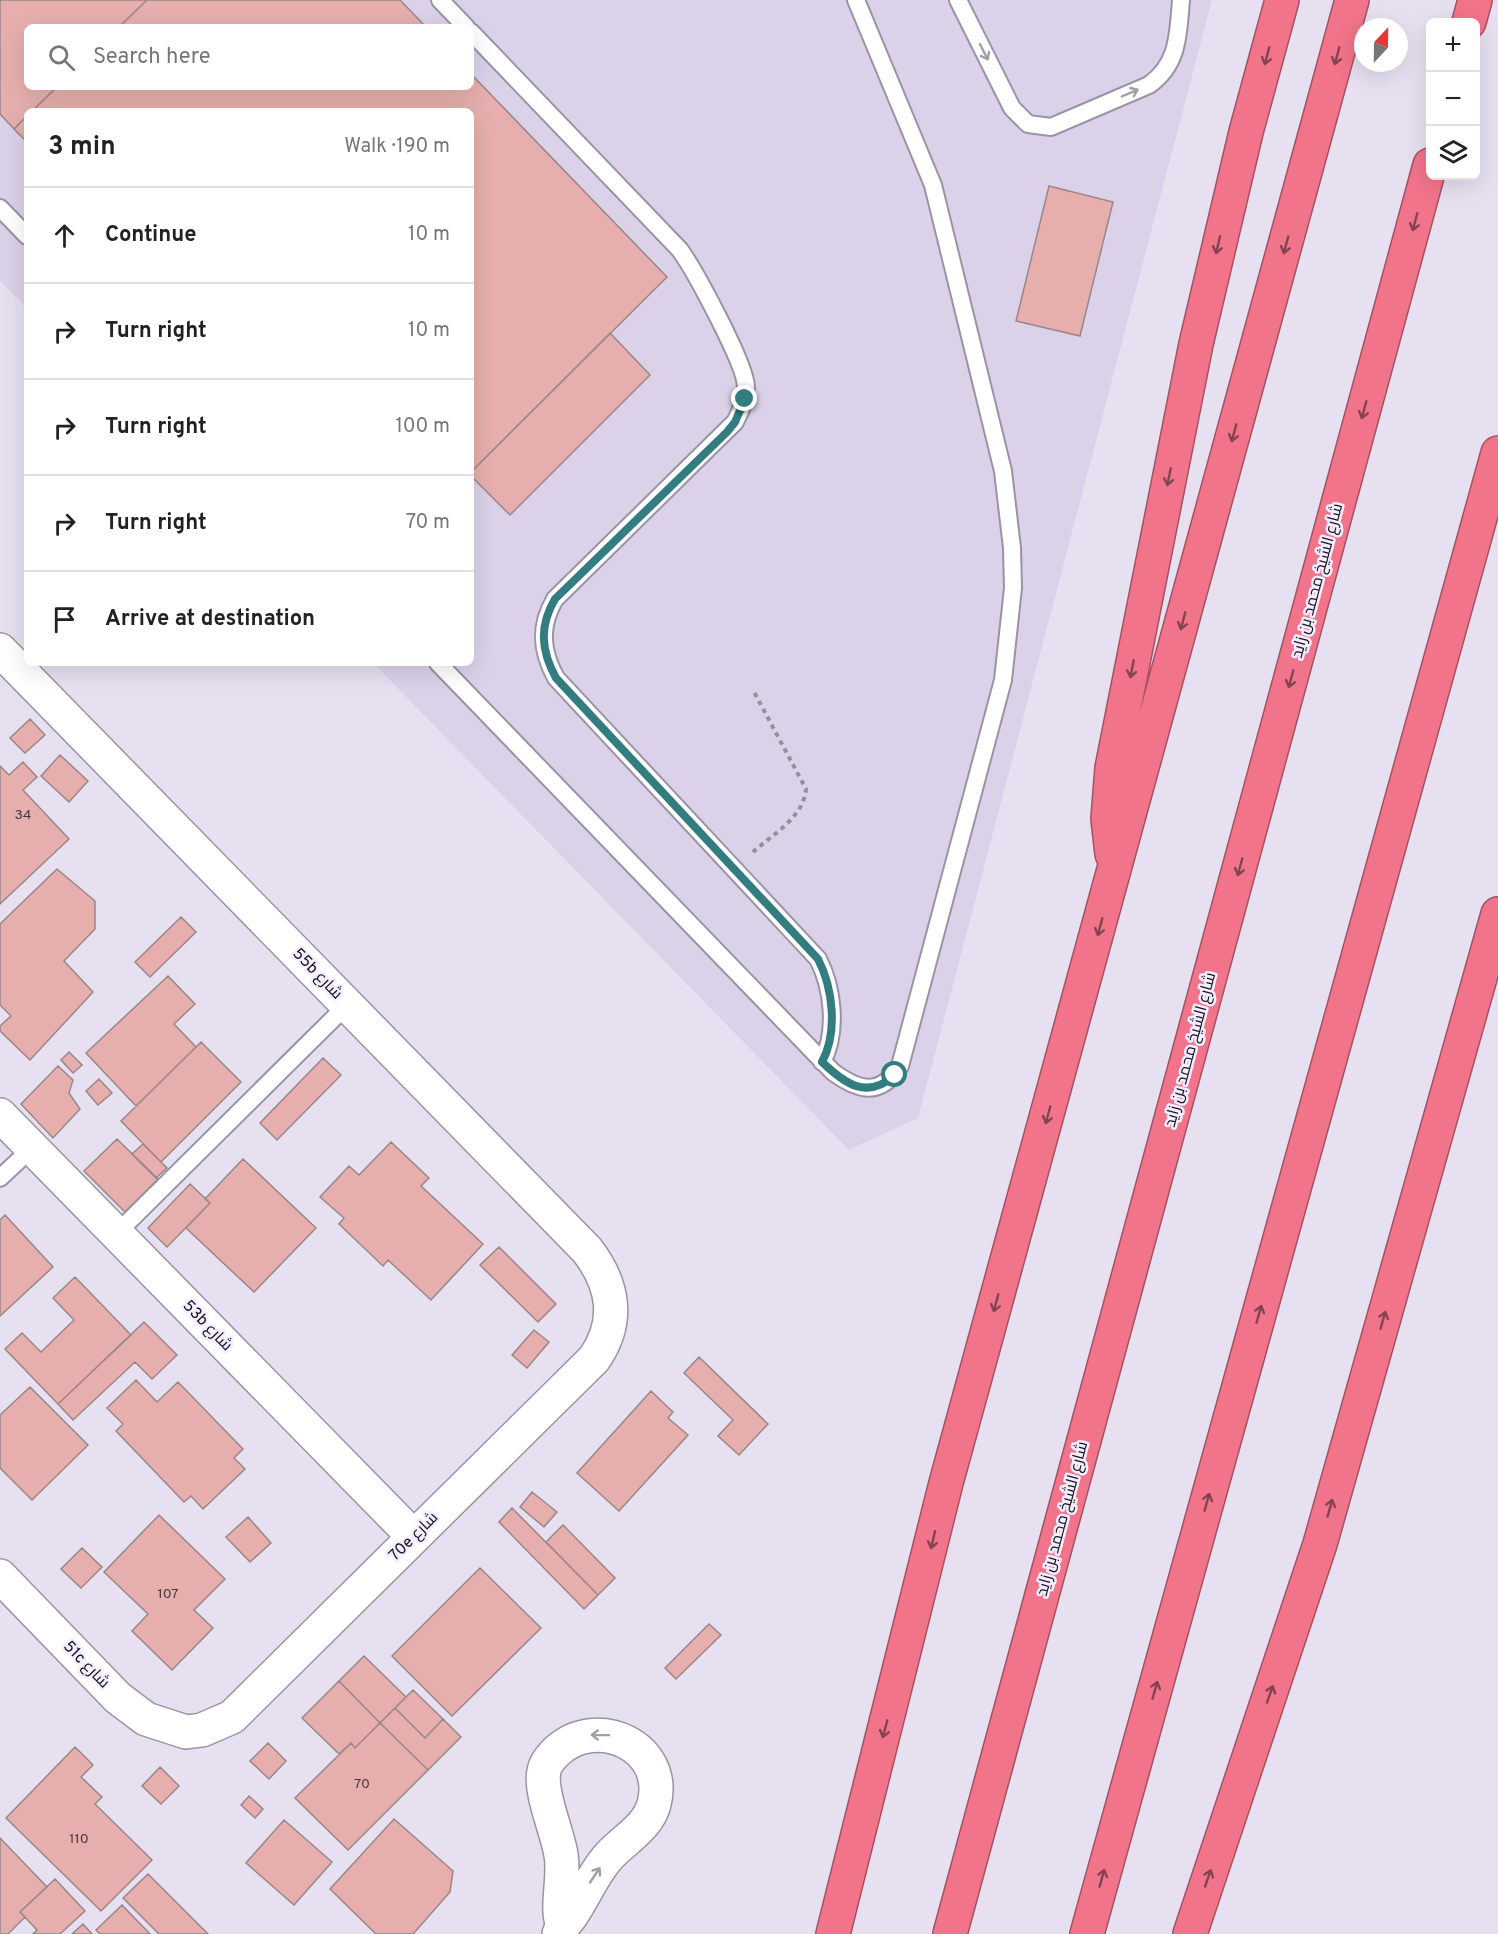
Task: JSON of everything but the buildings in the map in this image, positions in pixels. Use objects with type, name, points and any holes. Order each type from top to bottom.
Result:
[{"type":"highway","points":[[1116,870],[1108,819],[1112,768],[1196,344],[1246,132],[1282,0]]},
{"type":"highway","points":[[833,1934],[946,1483],[1116,870],[1352,0]]},
{"type":"highway","points":[[1470,18],[1475,0]]},
{"type":"highway","name":"شارع الشيخ محمد بن زايد","points":[[950,1934],[1427,180]]},
{"type":"highway","points":[[1087,1934],[1498,453]]},
{"type":"highway","points":[[1190,1934],[1320,1544],[1498,914]]},
{"type":"street","name":"55b شارع","points":[[0,650],[587,1250],[605,1277],[612,1310]]},
{"type":"street","name":"53b شارع","points":[[0,1115],[414,1538]]},
{"type":"street","name":"70e شارع","points":[[186,1732],[202,1730],[232,1717],[414,1538],[594,1359],[607,1336],[612,1310]]},
{"type":"street","name":"51c شارع","points":[[0,1576],[131,1710],[146,1719],[186,1732]]},
{"type":"street","points":[[608,1735],[624,1740],[646,1760],[656,1787],[654,1802],[650,1817],[597,1871],[571,1916],[560,1928],[562,1859],[543,1786],[544,1771],[551,1757],[577,1738],[608,1735]]},
{"type":"lane","points":[[440,0],[463,24]]},
{"type":"lane","points":[[441,666],[822,1062],[844,1080],[867,1089],[887,1082],[900,1066],[1003,680],[1010,634],[1013,588],[1012,548],[1003,471],[933,185],[856,0]]},
{"type":"lane","points":[[958,0],[1012,108],[1028,124],[1051,127],[1149,85],[1159,78],[1173,58],[1181,0]]},
{"type":"lane","points":[[474,35],[680,250],[699,280],[744,375],[745,399],[735,422],[555,599],[548,611],[543,637],[549,665],[556,678],[808,948],[824,972],[828,986],[831,1033],[822,1062]]},
{"type":"lane","points":[[0,208],[24,233]]},
{"type":"lane","points":[[116,1233],[347,1005]]},
{"type":"lane","points":[[0,1178],[32,1148]]},
{"type":"path","points":[[734,868],[795,814],[805,798],[803,780],[753,690]]},
{"type":"shaded area","points":[[0,0],[1212,0],[918,1118],[849,1150],[376,666],[474,666],[474,108],[24,108],[24,305],[0,281]]},
{"type":"route","points":[[745,399],[742,410],[727,432],[555,599],[544,623],[544,650],[556,678],[818,959],[828,986],[831,1021],[829,1043],[822,1062],[844,1080],[867,1089],[878,1087],[895,1075]]}]
